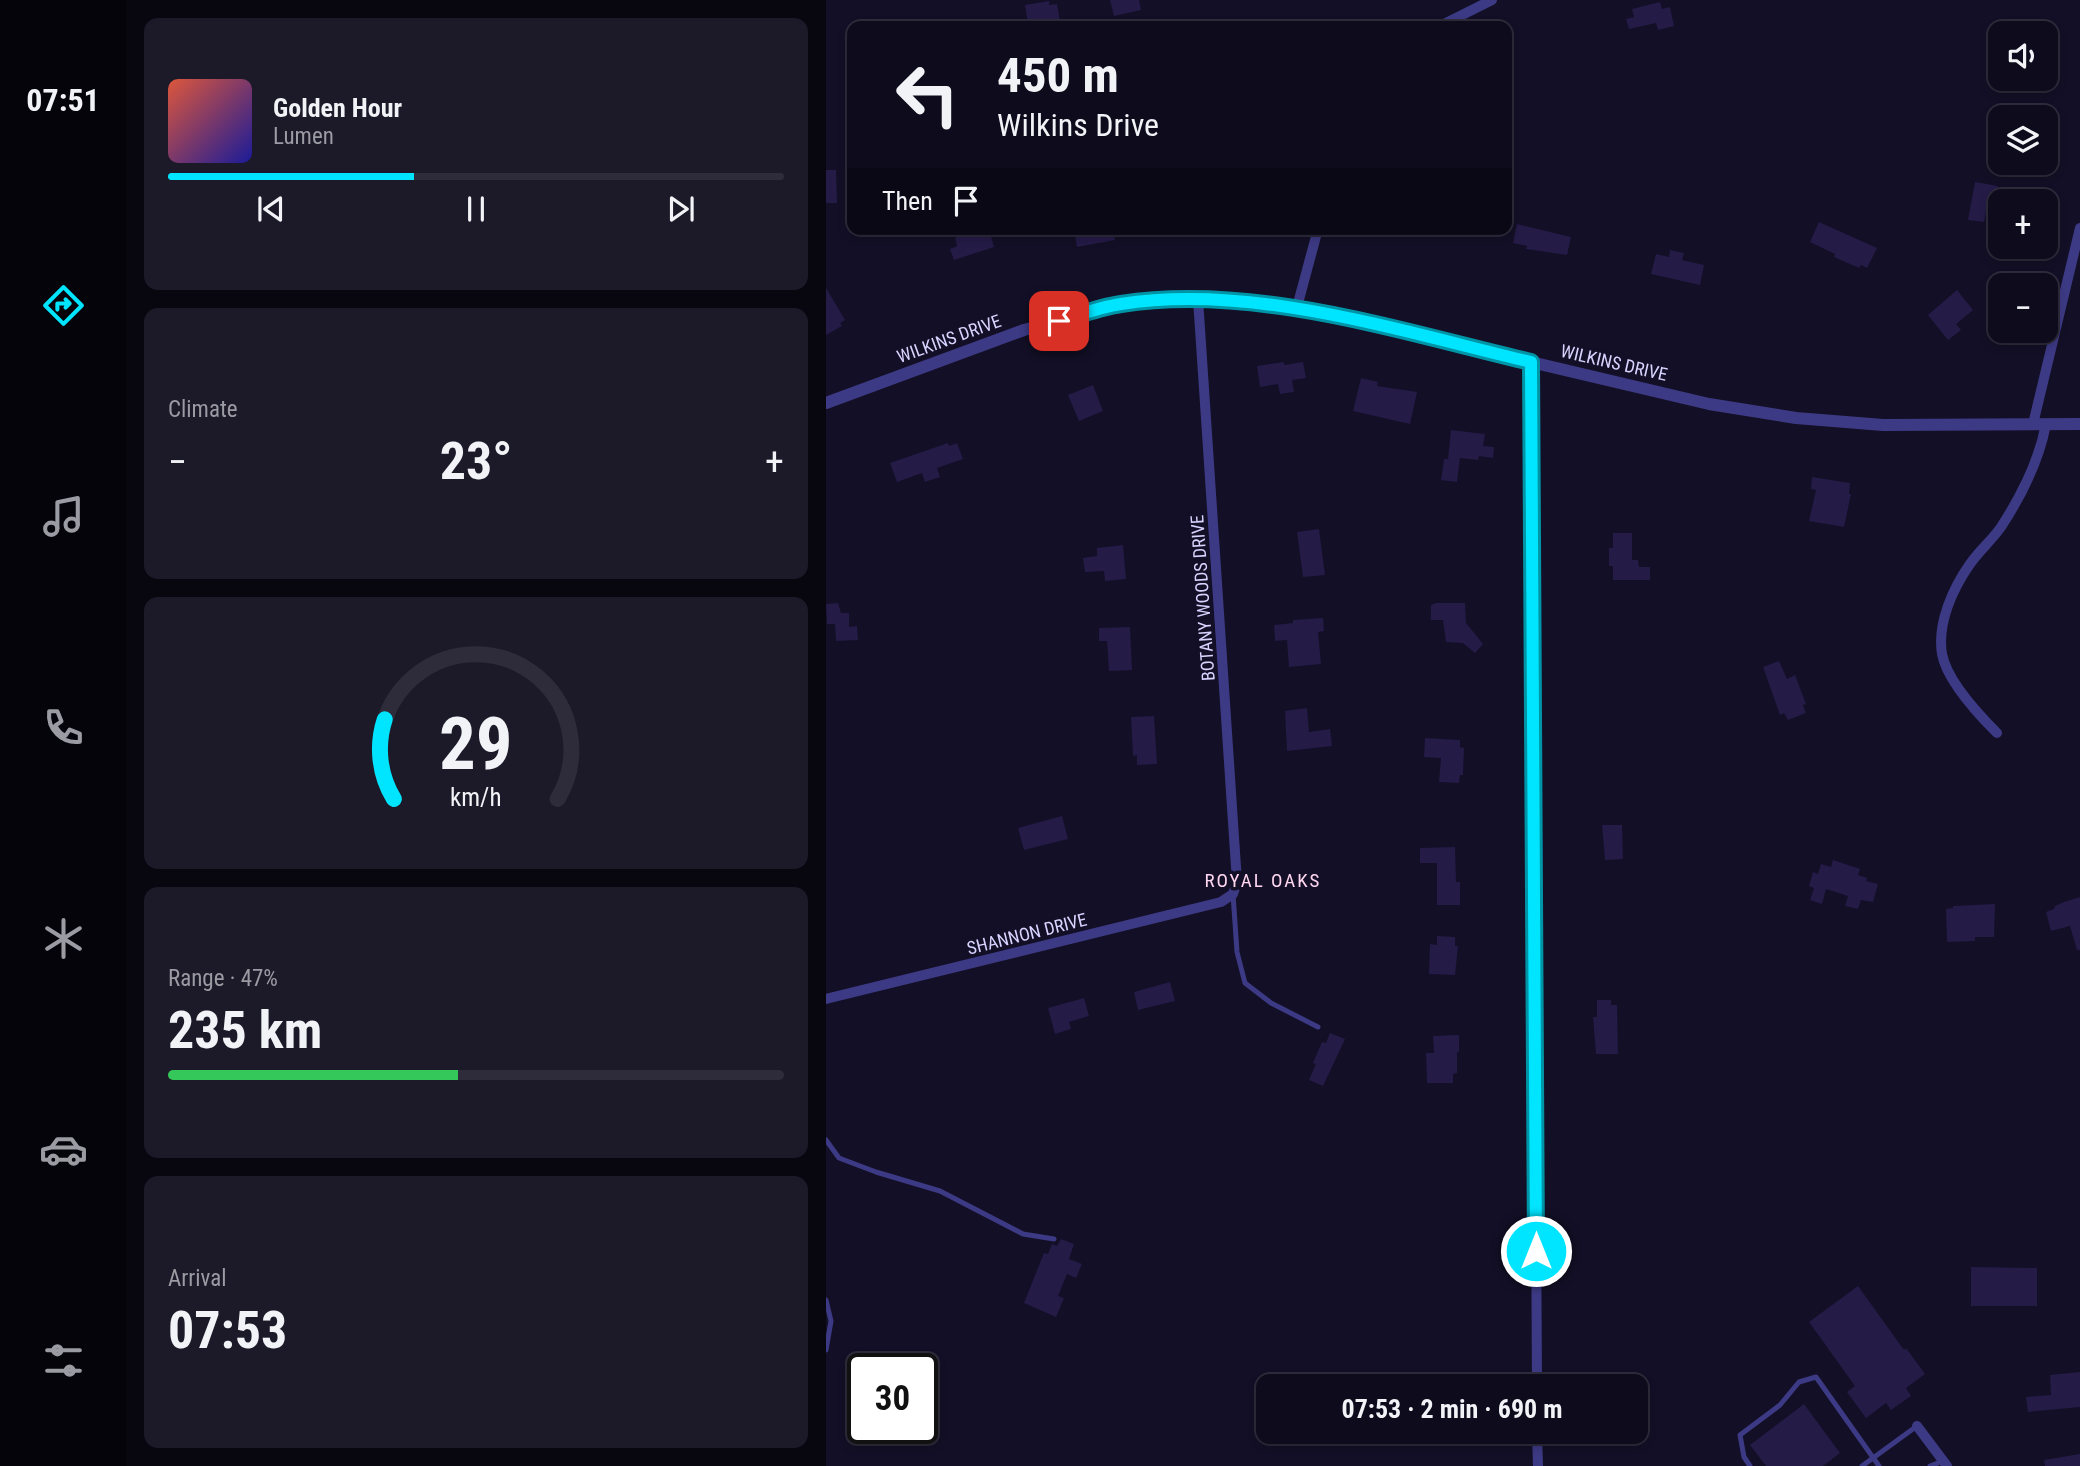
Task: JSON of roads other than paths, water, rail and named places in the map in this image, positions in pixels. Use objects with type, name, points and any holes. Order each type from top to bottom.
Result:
[{"type":"street","points":[[1450,21],[1492,0]]},
{"type":"street","points":[[1997,733],[1956,684],[1942,656],[1942,628],[1955,588],[1971,563],[2000,529],[2040,453],[2040,424],[2080,228]]},
{"type":"street","points":[[1297,307],[1316,235]]},
{"type":"street","name":"WILKINS DRIVE","points":[[826,404],[1031,328],[1120,304],[1198,299],[1297,307],[1709,404],[1796,418],[1883,425],[2080,424]]},
{"type":"street","name":"BOTANY WOODS DRIVE","points":[[1198,299],[1222,624],[1237,882],[1233,894]]},
{"type":"street","points":[[1531,362],[1537,1374]]},
{"type":"street","name":"SHANNON DRIVE","points":[[826,999],[1221,902],[1233,894]]},
{"type":"street","points":[[1917,1426],[1945,1464]]},
{"type":"street","points":[[1537,1444],[1538,1466]]},
{"type":"lane","points":[[1233,894],[1237,952],[1245,983],[1271,1003],[1318,1027]]},
{"type":"lane","points":[[826,1140],[839,1158],[940,1191],[1023,1234],[1054,1239]]},
{"type":"lane","points":[[826,1300],[831,1321],[826,1350]]},
{"type":"lane","points":[[1750,1466],[1744,1457],[1740,1435],[1780,1405],[1799,1382],[1816,1377],[1879,1466]]},
{"type":"lane","points":[[1862,1466],[1917,1426]]},
{"type":"lane","points":[[1930,1466],[1945,1464]]},
{"type":"district","name":"ROYAL OAKS","points":[[1263,880]]}]
